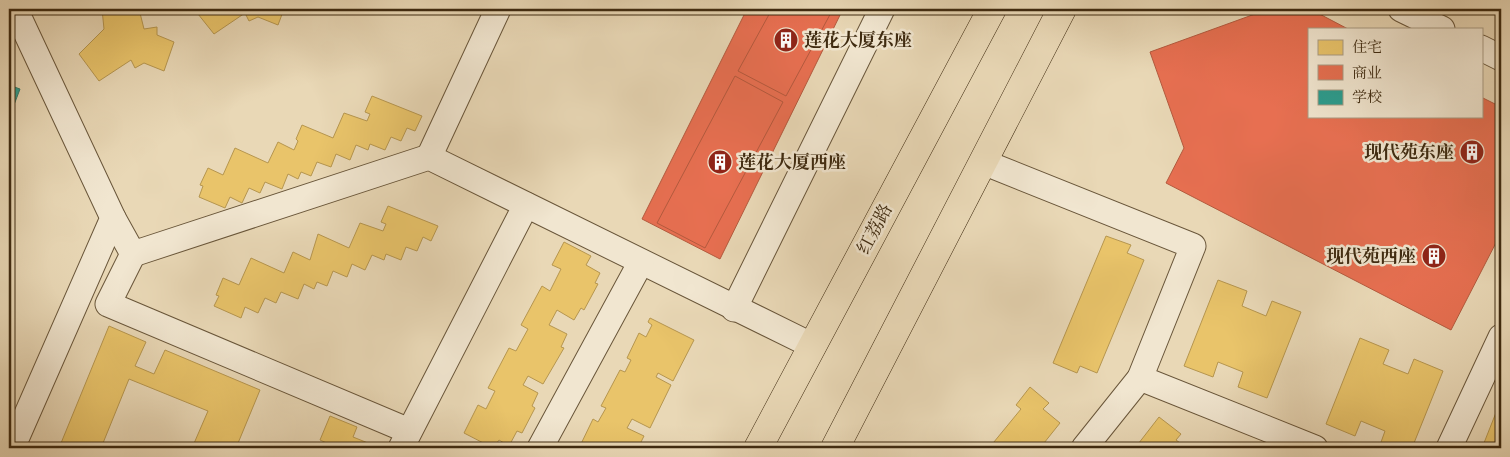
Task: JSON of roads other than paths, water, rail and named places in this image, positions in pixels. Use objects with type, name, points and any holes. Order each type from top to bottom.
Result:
[{"type":"main road","name":"红荔路","points":[[760,448],[992,9]]},
{"type":"main road","points":[[835,448],[1062,9]]},
{"type":"street","points":[[14,9],[113,218],[133,254]]},
{"type":"street","points":[[429,157],[498,9]]},
{"type":"street","points":[[734,308],[882,9]]},
{"type":"street","points":[[1401,9],[1440,28]]},
{"type":"street","points":[[1482,48],[1501,58]]},
{"type":"street","points":[[526,205],[405,440],[108,304],[133,254],[429,157],[813,346]]},
{"type":"street","points":[[983,162],[1194,246],[1140,378],[1084,448]]},
{"type":"street","points":[[12,448],[113,218]]},
{"type":"street","points":[[540,448],[641,262]]},
{"type":"street","points":[[1449,448],[1501,337]]},
{"type":"street","points":[[1140,378],[1315,448]]},
{"type":"place","name":"莲花大厦东座","points":[[786,40]]},
{"type":"place","name":"现代苑东座","points":[[1472,152]]},
{"type":"place","name":"莲花大厦西座","points":[[720,162]]},
{"type":"place","name":"现代苑西座","points":[[1434,256]]}]
